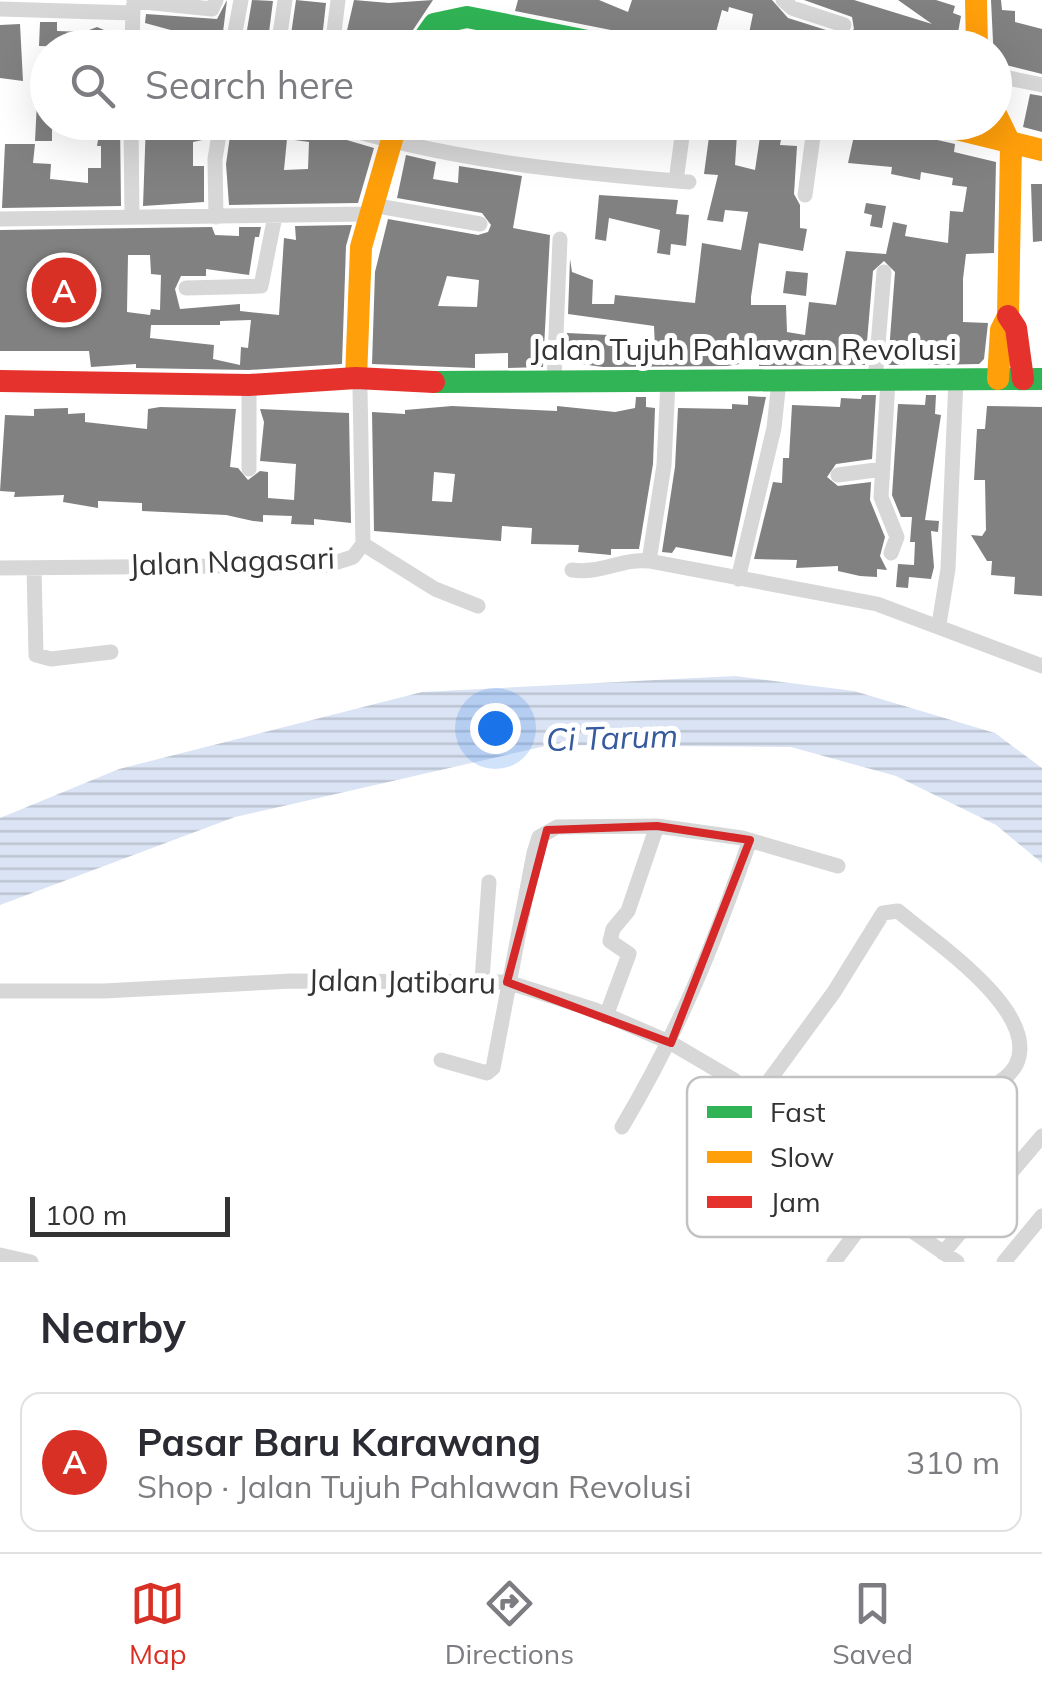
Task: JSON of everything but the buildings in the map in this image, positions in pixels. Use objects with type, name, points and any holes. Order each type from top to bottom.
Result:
[{"type":"main road","points":[[976,0],[977,30]]},
{"type":"main road","points":[[430,30],[448,18],[500,11],[563,30]]},
{"type":"main road","points":[[358,384],[358,279],[371,209],[392,140]]},
{"type":"main road","points":[[992,140],[1042,150]]},
{"type":"main road","points":[[998,379],[1001,330],[1008,316],[1008,140]]},
{"type":"main road","points":[[1008,316],[1016,328],[1032,379]]},
{"type":"main road","name":"Jalan Tujuh Pahlawan Revolusi","points":[[0,381],[249,385],[288,379],[435,388],[446,383],[1032,379]]},
{"type":"street","points":[[0,8],[133,5],[212,9],[216,0]]},
{"type":"street","points":[[235,30],[241,0]]},
{"type":"street","points":[[280,30],[284,0]]},
{"type":"street","points":[[334,30],[338,0]]},
{"type":"street","points":[[782,0],[791,8],[844,25]]},
{"type":"street","points":[[132,30],[133,5]]},
{"type":"street","points":[[1012,79],[1042,85]]},
{"type":"street","points":[[130,140],[132,218]]},
{"type":"street","points":[[216,217],[218,140]]},
{"type":"street","points":[[412,140],[453,156],[683,182],[684,140]]},
{"type":"street","points":[[805,195],[813,140]]},
{"type":"street","points":[[0,219],[276,216],[371,209],[480,224]]},
{"type":"street","points":[[186,288],[261,286],[276,216]]},
{"type":"street","points":[[554,382],[560,239]]},
{"type":"street","points":[[884,272],[882,506],[898,537],[891,553]]},
{"type":"street","points":[[939,624],[948,570],[956,379]]},
{"type":"street","points":[[649,561],[664,465],[668,381]]},
{"type":"street","points":[[738,578],[774,428],[779,381]]},
{"type":"street","name":"Jalan Nagasari","points":[[0,568],[328,565],[354,557],[363,544],[358,384]]},
{"type":"street","points":[[249,385],[249,470]]},
{"type":"street","points":[[838,475],[883,469]]},
{"type":"street","points":[[363,544],[435,589],[478,606]]},
{"type":"street","points":[[572,570],[594,573],[632,560],[649,561],[877,604],[939,624],[1042,666]]},
{"type":"street","points":[[34,568],[36,654],[51,659],[111,652]]},
{"type":"street","points":[[441,1060],[491,1072],[539,837],[557,826],[657,826],[750,840],[838,866]]},
{"type":"street","points":[[606,1016],[629,954],[610,936],[628,912],[657,826]]},
{"type":"street","points":[[622,1127],[671,1043],[750,840]]},
{"type":"street","points":[[482,980],[490,882]]},
{"type":"street","points":[[773,1077],[834,992],[883,913],[898,911],[981,978],[1010,1009],[1022,1044],[1020,1060],[1004,1077]]},
{"type":"street","name":"Jalan Jatibaru","points":[[0,991],[104,991],[291,981],[507,982],[671,1043],[725,1077]]},
{"type":"street","points":[[1017,1169],[1042,1136]]},
{"type":"street","points":[[1004,1262],[1042,1216]]},
{"type":"street","points":[[834,1262],[853,1237]]},
{"type":"street","name":"Jalan Jatibaru","points":[[921,1237],[950,1257]]},
{"type":"street","points":[[950,1257],[965,1237]]},
{"type":"street","points":[[0,1254],[31,1262]]},
{"type":"highlighted area","points":[[657,826],[750,840],[671,1043],[507,982],[547,830]]},
{"type":"water","name":"Ci Tarum","points":[[735,676],[854,691],[995,733],[1042,768],[1042,863],[996,825],[896,776],[791,747],[550,745],[235,817],[0,905],[0,818],[119,769],[422,692]]},
{"type":"traffic: fast","points":[[430,30],[434,24],[467,17],[532,30]]},
{"type":"traffic: fast","points":[[434,382],[1042,379]]},
{"type":"traffic: slow","points":[[976,0],[977,30]]},
{"type":"traffic: slow","points":[[356,378],[361,247],[392,140]]},
{"type":"traffic: slow","points":[[1001,140],[1042,150]]},
{"type":"traffic: slow","points":[[998,379],[1001,330],[1008,316],[1009,140]]},
{"type":"traffic: jam","points":[[1008,316],[1016,328],[1023,379]]},
{"type":"traffic: jam","points":[[0,381],[249,385],[356,378],[434,382]]},
{"type":"place","name":"Pasar Baru Karawang","points":[[64,290]]}]
